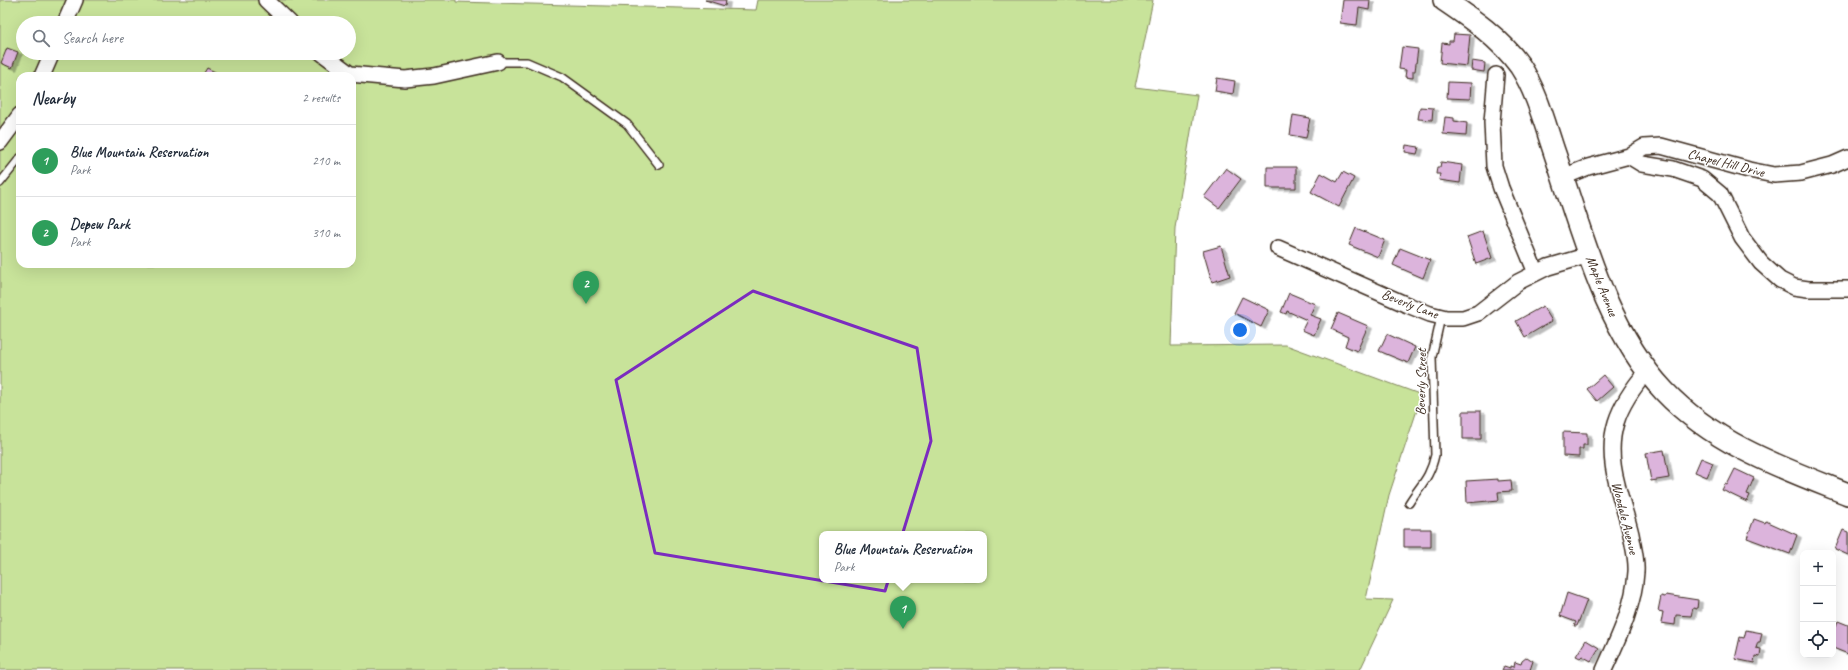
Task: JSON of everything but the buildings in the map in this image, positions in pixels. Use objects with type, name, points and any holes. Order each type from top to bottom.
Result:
[{"type":"street","points":[[68,16],[75,0]]},
{"type":"street","points":[[266,0],[283,16]]},
{"type":"street","name":"Maple Avenue","points":[[1444,0],[1477,22],[1498,40],[1520,67],[1537,100],[1589,255],[1617,322],[1636,353],[1664,390],[1695,419],[1721,437],[1753,455],[1848,494]]},
{"type":"street","points":[[44,72],[49,60]]},
{"type":"street","points":[[331,60],[347,72]]},
{"type":"street","points":[[356,75],[405,79],[434,76],[498,62]]},
{"type":"street","points":[[1496,75],[1492,122],[1494,166],[1501,188],[1536,273]]},
{"type":"street","points":[[0,142],[16,120]]},
{"type":"street","name":"Chapel Hill Drive","points":[[1563,177],[1588,167],[1630,156],[1644,147],[1661,146],[1749,170],[1774,175],[1801,173],[1832,165],[1848,158]]},
{"type":"street","name":"Chapel Hill Drive","points":[[1630,156],[1642,164],[1673,169],[1702,178],[1720,194],[1742,238],[1761,263],[1780,280],[1794,287],[1808,290],[1848,289]]},
{"type":"street","name":"Beverly Lane","points":[[1278,248],[1405,304],[1441,317],[1463,318],[1478,313],[1518,282],[1548,267],[1589,255]]},
{"type":"street","name":"Woodale Avenue","points":[[1604,670],[1631,604],[1636,572],[1636,558],[1627,516],[1616,483],[1612,443],[1614,426],[1632,388],[1648,370]]},
{"type":"lane","points":[[498,62],[527,62],[562,77],[627,124],[659,165]]},
{"type":"lane","points":[[0,184],[16,163]]},
{"type":"lane","name":"Beverly Street","points":[[1409,503],[1427,479],[1432,469],[1435,448],[1432,397],[1432,357],[1441,317]]},
{"type":"highlighted area","points":[[753,291],[917,348],[931,441],[885,591],[655,553],[616,380]]},
{"type":"green space","points":[[0,0],[456,0],[456,2],[756,10],[758,0],[1153,0],[1135,87],[1197,95],[1175,228],[1171,346],[1286,345],[1422,395],[1389,495],[1366,599],[1393,600],[1360,670],[0,670]]},
{"type":"place","name":"Depew Park","points":[[586,304]]},
{"type":"place","name":"Blue Mountain Reservation","points":[[903,629]]}]
